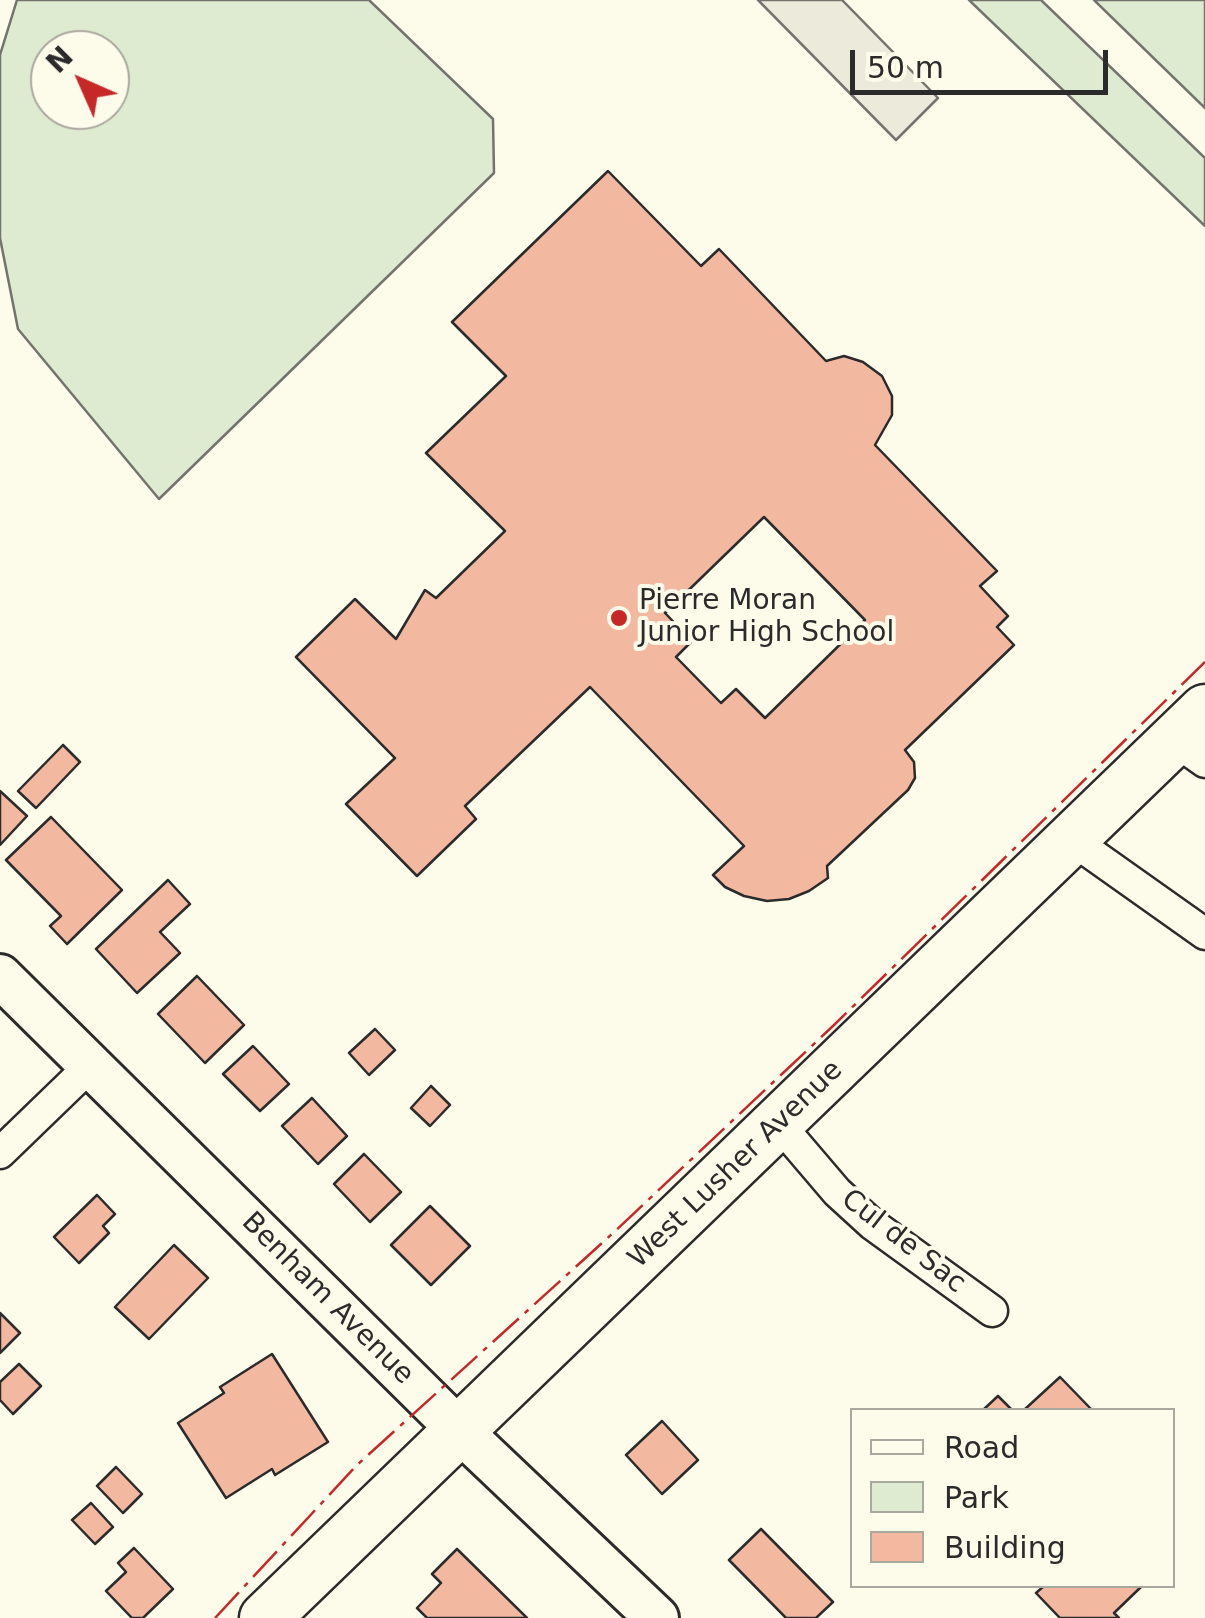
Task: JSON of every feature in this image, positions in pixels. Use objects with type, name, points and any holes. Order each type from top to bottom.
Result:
[{"type":"main road","name":"West Lusher Avenue","points":[[264,1618],[1071,840],[1195,737]]},
{"type":"main road","name":"Benham Avenue","points":[[0,976],[458,1429],[656,1618]]},
{"type":"street","points":[[1071,840],[1205,934]]},
{"type":"street","points":[[0,1153],[91,1065]]},
{"type":"street","name":"Cul de Sac","points":[[779,1124],[837,1192],[872,1224],[992,1311]]},
{"type":"green space","points":[[17,0],[369,0],[493,119],[494,173],[159,499],[18,329],[0,238],[0,55]]},
{"type":"green space","points":[[969,0],[1041,0],[1205,158],[1205,226]]},
{"type":"green space","points":[[1094,0],[1205,0],[1205,108]]},
{"type":"shaded area","points":[[758,0],[842,0],[938,98],[896,140]]},
{"type":"building","points":[[608,171],[701,266],[719,249],[826,361],[844,356],[863,362],[882,376],[892,396],[892,415],[875,445],[997,571],[980,586],[1008,616],[997,627],[1014,645],[905,750],[914,762],[915,778],[908,790],[827,866],[828,878],[809,891],[789,899],[767,901],[725,887],[713,875],[744,846],[590,687],[465,806],[476,819],[417,876],[346,804],[395,758],[296,657],[355,599],[396,639],[425,590],[436,598],[505,531],[426,453],[506,376],[452,322]],"holes":[[[764,517],[865,620],[765,718],[736,689],[721,703],[676,657],[692,641],[665,613]]]},
{"type":"building","points":[[63,745],[80,762],[36,808],[18,791]]},
{"type":"building","points":[[0,791],[27,816],[0,845]]},
{"type":"building","points":[[51,817],[122,890],[67,944],[50,926],[61,916],[6,860]]},
{"type":"building","points":[[168,880],[190,904],[160,932],[180,953],[137,993],[96,949]]},
{"type":"building","points":[[197,976],[244,1025],[205,1063],[158,1014]]},
{"type":"building","points":[[375,1029],[395,1050],[369,1075],[349,1053]]},
{"type":"building","points":[[253,1046],[289,1084],[260,1111],[223,1074]]},
{"type":"building","points":[[431,1086],[450,1105],[430,1126],[411,1108]]},
{"type":"building","points":[[312,1098],[347,1136],[318,1164],[282,1126]]},
{"type":"building","points":[[364,1154],[401,1192],[370,1222],[334,1184]]},
{"type":"building","points":[[97,1195],[115,1214],[103,1226],[109,1233],[79,1263],[54,1237]]},
{"type":"building","points":[[430,1206],[470,1246],[431,1285],[391,1245]]},
{"type":"building","points":[[174,1245],[208,1278],[149,1339],[115,1307]]},
{"type":"building","points":[[0,1313],[20,1333],[0,1353]]},
{"type":"building","points":[[272,1354],[328,1442],[275,1475],[272,1469],[226,1498],[178,1423],[224,1393],[220,1387]]},
{"type":"building","points":[[19,1364],[41,1386],[13,1414],[0,1400],[0,1382]]},
{"type":"building","points":[[1060,1377],[1090,1408],[1026,1408]]},
{"type":"building","points":[[998,1396],[1010,1408],[985,1408]]},
{"type":"building","points":[[662,1421],[698,1460],[662,1494],[626,1455]]},
{"type":"building","points":[[116,1467],[142,1494],[123,1513],[97,1486]]},
{"type":"building","points":[[91,1503],[113,1527],[95,1544],[72,1520]]},
{"type":"building","points":[[761,1529],[833,1602],[816,1618],[786,1618],[729,1560]]},
{"type":"building","points":[[134,1548],[173,1589],[143,1618],[132,1618],[106,1591],[126,1572],[118,1563]]},
{"type":"building","points":[[457,1549],[527,1618],[427,1618],[417,1608],[441,1583],[432,1574]]},
{"type":"building","points":[[1042,1588],[1140,1588],[1114,1613],[1119,1618],[1060,1618],[1036,1593]]},
{"type":"power","points":[[215,1618],[357,1465],[612,1234],[834,1025],[1205,662]]},
{"type":"place","name":"Pierre Moran Junior High School","points":[[619,618]]}]
